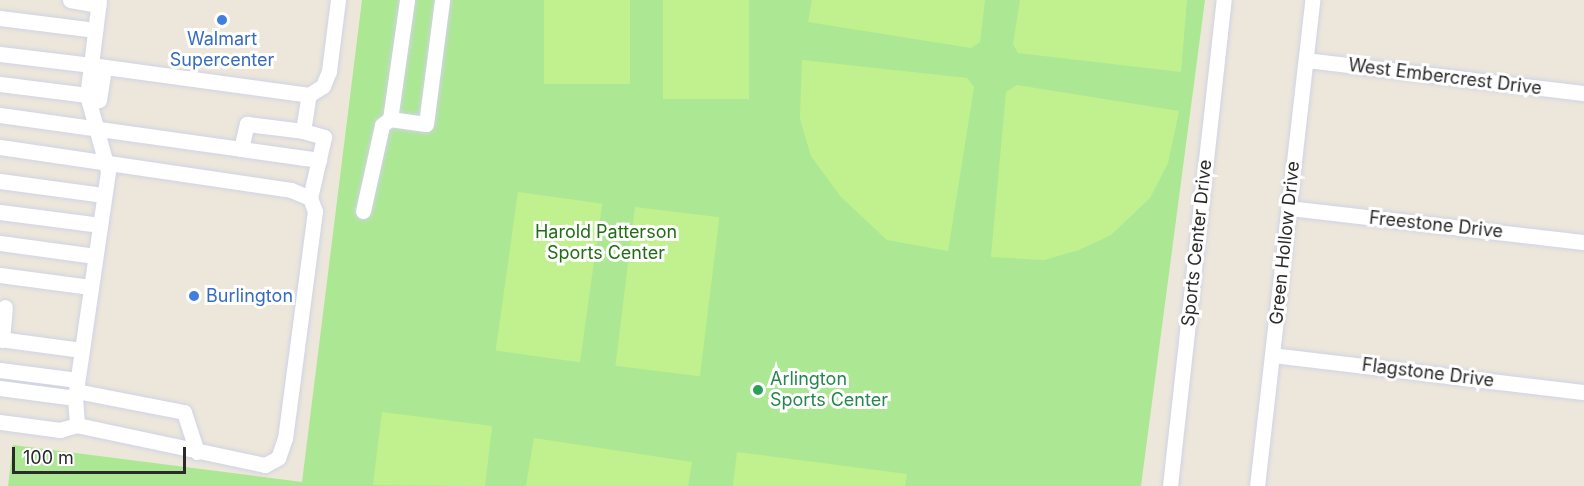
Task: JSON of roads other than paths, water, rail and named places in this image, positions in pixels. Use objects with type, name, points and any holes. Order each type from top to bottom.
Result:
[{"type":"street","points":[[70,0],[99,3],[95,30],[98,66],[88,98],[108,171],[76,390],[77,425]]},
{"type":"street","points":[[0,54],[309,95],[323,86],[329,71],[338,0]]},
{"type":"street","points":[[390,119],[407,0]]},
{"type":"street","points":[[363,211],[382,125],[390,119],[426,124],[442,0]]},
{"type":"street","name":"Sports Center Drive","points":[[1170,486],[1224,0]]},
{"type":"street","name":"Green Hollow Drive","points":[[1257,486],[1312,0]]},
{"type":"street","points":[[0,18],[95,30]]},
{"type":"street","name":"West Embercrest Drive","points":[[1305,60],[1584,93]]},
{"type":"street","points":[[0,84],[88,98]]},
{"type":"street","points":[[303,131],[309,95]]},
{"type":"street","points":[[0,116],[319,160]]},
{"type":"street","points":[[0,422],[60,430],[77,425],[265,465],[278,458],[285,438],[315,211],[310,198],[324,137],[303,131],[247,124],[241,149]]},
{"type":"street","points":[[0,147],[291,190],[310,198]]},
{"type":"street","points":[[0,181],[104,195]]},
{"type":"street","name":"Freestone Drive","points":[[1289,208],[1584,242]]},
{"type":"street","points":[[0,212],[100,225]]},
{"type":"street","points":[[0,243],[95,256]]},
{"type":"street","points":[[0,275],[90,287]]},
{"type":"street","points":[[5,307],[1,339],[81,350]]},
{"type":"street","name":"Flagstone Drive","points":[[1272,355],[1584,392]]},
{"type":"street","points":[[0,370],[76,390],[184,412],[197,452]]},
{"type":"street","points":[[0,388],[76,390]]},
{"type":"place","name":"Walmart Supercenter","points":[[222,20]]},
{"type":"place","name":"Burlington","points":[[194,296]]},
{"type":"place","name":"Arlington Sports Center","points":[[758,390]]},
{"type":"park label","name":"Harold Patterson Sports Center","points":[[606,243]]}]
